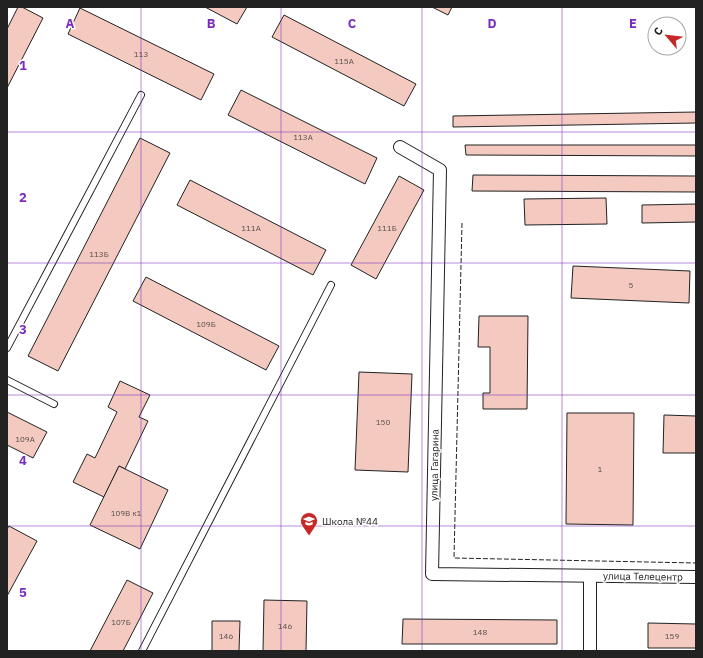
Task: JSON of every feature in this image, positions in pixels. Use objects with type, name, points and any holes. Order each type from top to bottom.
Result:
[{"type":"street","name":"улица Гагарина","points":[[400,147],[440,170],[432,574],[590,576]]},
{"type":"street","name":"улица Телецентр","points":[[590,576],[696,577]]},
{"type":"street","points":[[590,576],[590,651]]},
{"type":"lane","points":[[7,348],[141,95]]},
{"type":"lane","points":[[142,651],[331,285]]},
{"type":"lane","points":[[7,380],[54,404]]},
{"type":"building","points":[[18,7],[22,7],[43,18],[7,88],[7,29]]},
{"type":"building","points":[[205,7],[247,7],[237,24]]},
{"type":"building","points":[[432,7],[452,7],[448,15]]},
{"type":"building","points":[[80,8],[214,74],[201,100],[68,34]]},
{"type":"building","points":[[284,15],[416,84],[404,106],[272,37]]},
{"type":"building","points":[[241,90],[377,158],[365,184],[228,115]]},
{"type":"building","points":[[696,112],[696,123],[453,127],[453,116]]},
{"type":"building","points":[[140,138],[170,153],[58,371],[28,356]]},
{"type":"building","points":[[465,145],[696,145],[696,156],[466,155]]},
{"type":"building","points":[[473,175],[696,176],[696,192],[472,191]]},
{"type":"building","points":[[399,176],[424,190],[376,279],[351,265]]},
{"type":"building","points":[[190,180],[326,250],[313,275],[177,205]]},
{"type":"building","points":[[606,198],[607,224],[525,225],[524,199]]},
{"type":"building","points":[[696,204],[696,222],[642,223],[642,205]]},
{"type":"building","points":[[573,266],[690,271],[689,303],[571,298]]},
{"type":"building","points":[[146,277],[279,346],[266,370],[133,301]]},
{"type":"building","points":[[479,316],[528,316],[527,409],[483,409],[483,393],[490,393],[490,347],[478,347]]},
{"type":"building","points":[[359,372],[412,374],[408,472],[355,470]]},
{"type":"building","points":[[120,381],[150,395],[139,417],[148,421],[125,469],[119,466],[104,497],[73,482],[87,454],[95,458],[117,412],[108,407]]},
{"type":"building","points":[[7,412],[47,432],[33,458],[7,445]]},
{"type":"building","points":[[567,413],[634,413],[633,525],[566,524]]},
{"type":"building","points":[[664,415],[696,416],[696,453],[663,453]]},
{"type":"building","points":[[119,466],[168,490],[140,549],[90,525]]},
{"type":"building","points":[[9,526],[37,541],[7,596],[7,529]]},
{"type":"building","points":[[127,580],[153,593],[123,651],[90,651]]},
{"type":"building","points":[[264,600],[307,601],[306,651],[263,651]]},
{"type":"building","points":[[403,619],[557,620],[557,644],[402,644]]},
{"type":"building","points":[[212,621],[240,621],[239,651],[212,651]]},
{"type":"building","points":[[648,623],[696,624],[696,648],[648,648]]},
{"type":"fence","points":[[462,223],[454,558],[696,563]]},
{"type":"place","name":"Школа №44","points":[[309,536]]}]
